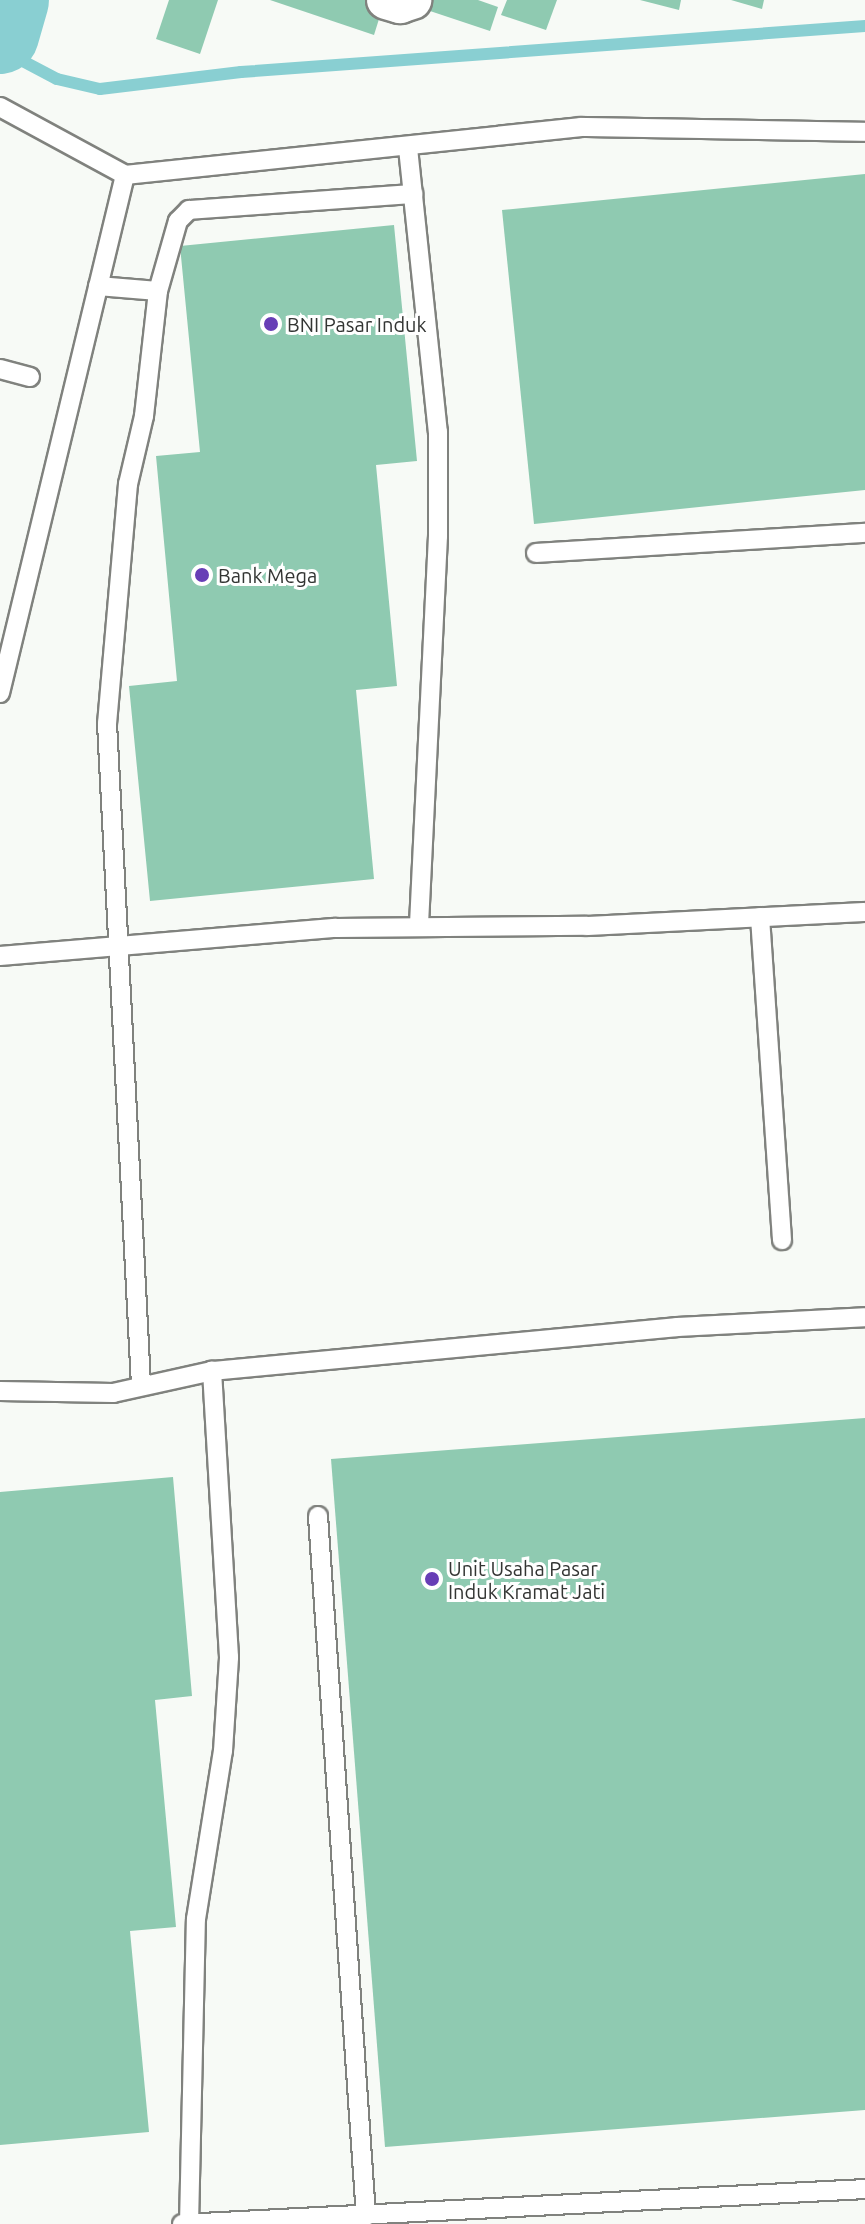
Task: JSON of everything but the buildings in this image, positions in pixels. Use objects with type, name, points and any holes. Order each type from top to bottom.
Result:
[{"type":"street","points":[[386,0],[400,4],[412,0]]},
{"type":"lane","points":[[0,107],[125,175],[408,148],[581,127],[865,132]]},
{"type":"lane","points":[[408,148],[438,445],[419,927]]},
{"type":"lane","points":[[0,693],[125,175]]},
{"type":"lane","points":[[141,1386],[107,723],[128,484],[144,416],[158,291],[178,221],[189,210],[413,194]]},
{"type":"lane","points":[[98,286],[158,291]]},
{"type":"lane","points":[[0,369],[30,377]]},
{"type":"lane","points":[[536,553],[865,533]]},
{"type":"lane","points":[[0,956],[336,928],[587,926],[865,912]]},
{"type":"lane","points":[[760,917],[782,1240]]},
{"type":"lane","points":[[0,1391],[113,1393],[212,1371],[677,1327],[865,1317]]},
{"type":"lane","points":[[189,2224],[196,1919],[223,1751],[229,1657],[212,1371]]},
{"type":"lane","points":[[318,1516],[366,2216]]},
{"type":"lane","points":[[182,2224],[865,2189]]},
{"type":"waterway","points":[[0,35],[10,0]]},
{"type":"waterway","points":[[0,49],[57,79],[100,89],[241,72],[865,26]]},
{"type":"place","name":"BNI Pasar Induk","points":[[271,324]]},
{"type":"place","name":"Bank Mega","points":[[202,575]]},
{"type":"place","name":"Unit Usaha Pasar Induk Kramat Jati","points":[[432,1579]]}]
